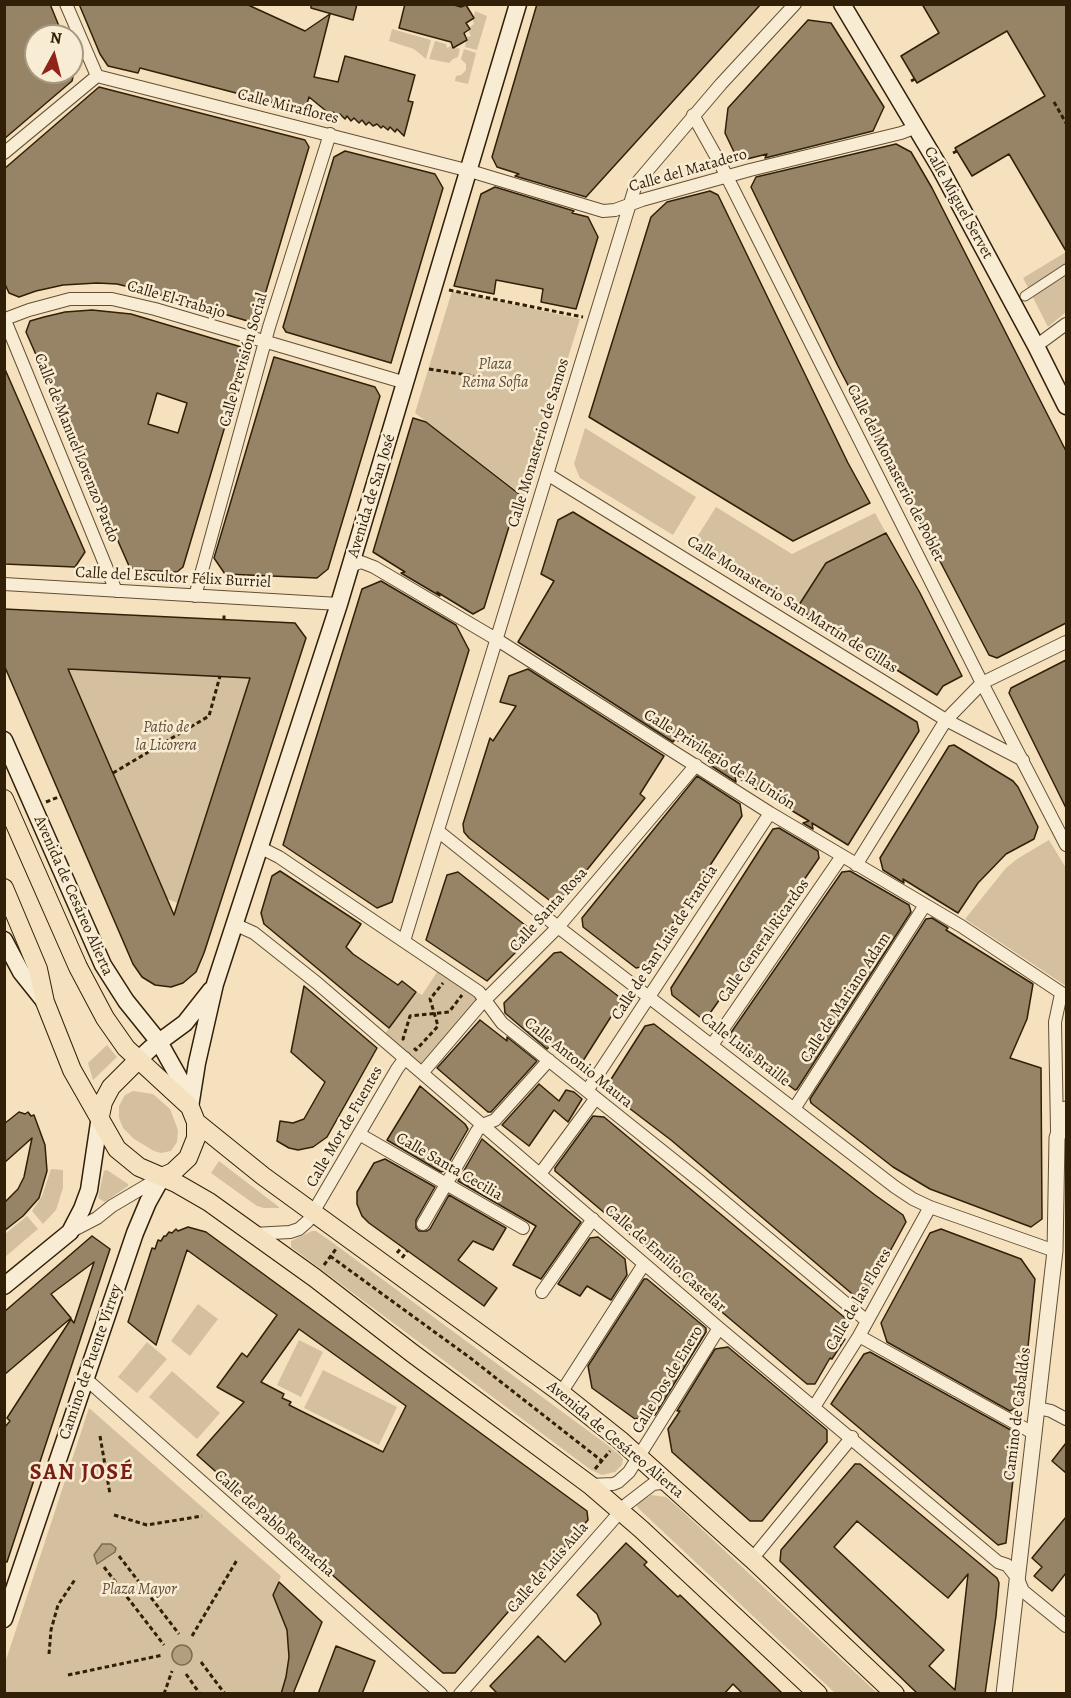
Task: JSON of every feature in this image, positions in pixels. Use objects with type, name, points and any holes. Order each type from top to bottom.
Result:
[{"type":"main road","name":"Avenida de San José","points":[[162,1177],[172,1172],[188,1158],[196,1138],[193,1114],[196,1066],[215,984],[339,604],[518,4]]},
{"type":"main road","name":"Calle Miguel Servet","points":[[842,4],[917,127],[1036,346],[1066,406]]},
{"type":"main road","name":"Avenida de Cesáreo Alierta","points":[[4,740],[107,973],[159,1042],[182,1083],[193,1114]]},
{"type":"main road","name":"Avenida de Cesáreo Alierta","points":[[4,799],[84,981],[115,1034],[138,1060],[193,1114],[263,1176],[561,1393],[640,1457],[895,1694]]},
{"type":"main road","points":[[4,888],[38,969],[45,1002],[72,1070],[117,1149],[139,1167],[201,1197],[590,1485],[815,1693]]},
{"type":"main road","points":[[4,940],[8,958],[45,1002]]},
{"type":"main road","name":"Avenida de San José","points":[[4,1286],[70,1232],[82,1209],[88,1190],[103,1102],[111,1087],[138,1060],[185,1023],[215,984]]},
{"type":"main road","name":"Camino de Puente Virrey","points":[[6,1609],[135,1233],[162,1177]]},
{"type":"street","points":[[4,153],[97,76],[66,4]]},
{"type":"street","name":"Calle Monasterio de Samos","points":[[404,941],[636,184],[693,115],[795,4]]},
{"type":"street","name":"Calle Miraflores","points":[[97,76],[470,171]]},
{"type":"street","name":"Calle del Monasterio de Poblet","points":[[693,115],[727,177],[1066,845]]},
{"type":"street","name":"Calle del Matadero","points":[[470,171],[603,211],[615,210],[727,177],[901,134],[917,127]]},
{"type":"street","name":"Calle Previsión Social","points":[[195,596],[265,342],[330,134]]},
{"type":"street","points":[[1025,296],[1066,270]]},
{"type":"street","name":"Calle El Trabajo","points":[[5,319],[70,299],[112,299],[155,309],[406,383]]},
{"type":"street","name":"Calle de Manuel Lorenzo Pardo","points":[[5,319],[116,591]]},
{"type":"street","points":[[1036,346],[1066,324]]},
{"type":"street","name":"Calle Monasterio San Martín de Cillas","points":[[547,474],[946,720],[1023,760]]},
{"type":"street","name":"Calle Privilegio de la Unión","points":[[350,566],[361,562],[374,567],[496,639],[770,813],[925,905],[1064,995]]},
{"type":"street","name":"Calle del Escultor Félix Burriel","points":[[4,584],[339,604]]},
{"type":"street","points":[[856,865],[946,720],[982,683],[1066,642]]},
{"type":"street","name":"Calle Santa Rosa","points":[[422,1073],[486,1000],[558,927],[696,765]]},
{"type":"street","name":"Calle de San Luis de Francia","points":[[540,1174],[770,813]]},
{"type":"street","name":"Calle Luis Braille","points":[[438,831],[558,927],[895,1187],[930,1208],[1055,1251]]},
{"type":"street","name":"Calle Antonio Maura","points":[[259,847],[279,857],[479,992],[497,1018],[701,1182],[867,1322]]},
{"type":"street","name":"Calle General Ricardos","points":[[712,1045],[842,856]]},
{"type":"street","name":"Calle de Mariano Adam","points":[[794,1109],[925,905]]},
{"type":"street","name":"Calle de Emilio Castelar","points":[[234,924],[254,933],[317,983],[719,1328],[852,1437],[998,1562],[1007,1565],[1018,1579],[1023,1591],[1066,1626]]},
{"type":"street","name":"Camino de Cabaldós","points":[[1004,1694],[1055,1251],[1057,1138],[1055,1022],[1064,995]]},
{"type":"street","name":"Calle Mor de Fuentes","points":[[314,1213],[396,1069],[405,1058]]},
{"type":"street","points":[[423,1224],[482,1125],[495,1120],[549,1060]]},
{"type":"street","name":"Camino de Cabaldós","points":[[1057,1138],[1066,1109]]},
{"type":"street","name":"Calle Santa Cecilia","points":[[359,1134],[523,1228]]},
{"type":"street","name":"Avenida de San José","points":[[70,1232],[97,1218],[112,1206],[162,1177]]},
{"type":"street","name":"Calle de las Flores","points":[[814,1407],[859,1336],[930,1208]]},
{"type":"street","points":[[253,1234],[295,1231],[303,1227],[314,1213]]},
{"type":"street","points":[[542,1292],[593,1219]]},
{"type":"street","points":[[561,1393],[644,1264]]},
{"type":"street","name":"Calle Dos de Enero","points":[[590,1485],[607,1485],[618,1482],[629,1472],[719,1328]]},
{"type":"street","points":[[859,1336],[1034,1433]]},
{"type":"street","name":"Calle de Pablo Remacha","points":[[86,1379],[441,1694]]},
{"type":"street","points":[[1038,1408],[1051,1411],[1066,1419]]},
{"type":"street","points":[[752,1559],[852,1437]]},
{"type":"street","name":"Calle de Luis Aula","points":[[460,1694],[633,1498],[653,1484],[673,1486]]},
{"type":"path","points":[[1054,102],[1066,123]]},
{"type":"path","points":[[435,287],[594,319]]},
{"type":"path","points":[[429,369],[474,376]]},
{"type":"path","points":[[224,614],[224,620]]},
{"type":"path","points":[[113,773],[209,716],[220,676]]},
{"type":"path","points":[[446,980],[430,999],[434,1014],[438,1026],[416,1050],[403,1039],[410,1016],[434,1014],[449,1012],[464,992]]},
{"type":"path","points":[[321,1269],[338,1246]]},
{"type":"path","points":[[397,1253],[402,1247]]},
{"type":"path","points":[[402,1258],[407,1251]]},
{"type":"path","name":"Avenida de Cesáreo Alierta","points":[[330,1256],[469,1357],[602,1461]]},
{"type":"path","points":[[100,1436],[110,1494]]},
{"type":"path","points":[[597,1467],[611,1449]]},
{"type":"path","points":[[114,1515],[147,1525],[202,1516]]},
{"type":"path","points":[[119,1556],[179,1634]]},
{"type":"path","points":[[192,1636],[237,1560]]},
{"type":"path","points":[[104,1567],[164,1645]]},
{"type":"path","points":[[49,1654],[51,1630],[57,1605],[76,1578]]},
{"type":"path","points":[[68,1675],[163,1655]]},
{"type":"path","points":[[201,1662],[225,1694]]},
{"type":"path","points":[[164,1694],[172,1671]]},
{"type":"path","points":[[186,1674],[200,1694]]},
{"type":"green space","points":[[475,11],[487,16],[477,50],[465,47],[467,37],[471,36],[469,32],[474,24]]},
{"type":"green space","points":[[392,29],[431,40],[426,59],[414,49],[389,41]]},
{"type":"green space","points":[[435,41],[446,44],[447,48],[451,46],[460,49],[458,57],[449,63],[429,59]]},
{"type":"green space","points":[[464,49],[476,53],[468,84],[455,81],[456,76],[466,70],[466,64],[461,59]]},
{"type":"green space","points":[[1066,252],[1066,312],[1048,327],[1023,278]]},
{"type":"green space","name":"Plaza Reina Sofía","points":[[452,291],[580,319],[525,497],[415,413]]},
{"type":"green space","points":[[585,428],[696,497],[673,535],[580,478],[574,464]]},
{"type":"green space","points":[[716,507],[792,554],[875,513],[886,533],[826,563],[797,608],[692,545]]},
{"type":"green space","name":"Patio de la Licorera","points":[[68,669],[250,678],[178,903],[167,899]]},
{"type":"green space","points":[[1049,840],[1066,868],[1066,986],[965,919],[1006,868]]},
{"type":"green space","points":[[439,969],[479,1001],[428,1061],[421,1065],[383,1036],[417,992],[422,995]]},
{"type":"green space","points":[[107,1045],[117,1057],[93,1080],[88,1063]]},
{"type":"green space","points":[[133,1091],[153,1094],[170,1109],[178,1130],[177,1142],[171,1151],[161,1153],[154,1151],[134,1139],[123,1128],[119,1118],[119,1106],[125,1095]]},
{"type":"green space","points":[[219,1161],[279,1208],[257,1206],[211,1173]]},
{"type":"green space","points":[[51,1169],[63,1170],[63,1188],[56,1210],[43,1224],[32,1211],[42,1196]]},
{"type":"green space","points":[[107,1170],[128,1186],[105,1202],[98,1198],[104,1171]]},
{"type":"green space","points":[[27,1216],[38,1229],[5,1257],[5,1234]]},
{"type":"green space","points":[[316,1231],[329,1240],[606,1444],[621,1456],[622,1465],[615,1472],[602,1475],[591,1470],[291,1247],[291,1241]]},
{"type":"green space","points":[[198,1304],[218,1319],[190,1356],[171,1341]]},
{"type":"green space","points":[[299,1340],[323,1352],[301,1397],[277,1385]]},
{"type":"green space","points":[[147,1342],[167,1359],[137,1393],[118,1377]]},
{"type":"green space","points":[[323,1370],[397,1407],[379,1445],[304,1408]]},
{"type":"green space","points":[[172,1371],[220,1413],[197,1439],[149,1397]]},
{"type":"green space","name":"Plaza Mayor","points":[[89,1408],[281,1576],[273,1595],[287,1630],[289,1657],[281,1693],[5,1694],[5,1663]]},
{"type":"green space","points":[[651,1495],[666,1497],[679,1508],[877,1693],[835,1693],[640,1510],[638,1503]]},
{"type":"shaded area","points":[[102,1544],[111,1544],[116,1548],[115,1552],[97,1564],[94,1555]]},
{"type":"shaded area","points":[[178,1645],[186,1645],[192,1651],[192,1659],[186,1665],[178,1665],[172,1659],[172,1651]]},
{"type":"building","points":[[4,4],[50,4],[58,24],[24,24],[24,84],[68,84],[4,139]]},
{"type":"building","points":[[79,4],[246,4],[305,31],[330,14],[314,77],[338,82],[345,56],[415,75],[408,101],[413,102],[404,136],[397,129],[395,132],[390,127],[388,130],[377,124],[373,126],[369,122],[366,125],[362,120],[359,123],[354,118],[351,121],[347,116],[345,119],[340,114],[337,117],[333,112],[331,115],[309,97],[305,111],[140,68],[138,73],[108,66],[100,54]]},
{"type":"building","points":[[311,4],[357,4],[353,20],[311,8]]},
{"type":"building","points":[[405,4],[451,4],[461,7],[466,5],[474,18],[466,23],[470,29],[464,33],[467,40],[453,48],[451,42],[399,28]]},
{"type":"building","points":[[537,4],[761,4],[586,197],[515,176],[519,174],[497,167],[492,157]]},
{"type":"building","points":[[922,4],[1066,4],[1066,251],[1009,154],[972,176],[955,148],[1045,96],[1007,31],[917,83],[901,56],[939,33]]},
{"type":"building","points":[[808,20],[831,23],[884,107],[873,131],[765,158],[767,154],[747,159],[735,154],[725,133],[728,108]]},
{"type":"building","points":[[99,87],[305,140],[309,147],[258,318],[251,322],[117,284],[63,285],[19,297],[9,293],[4,282],[4,169]]},
{"type":"building","points":[[896,144],[911,152],[932,188],[1066,451],[1066,623],[997,658],[989,655],[838,366],[751,187],[756,177]]},
{"type":"building","points":[[345,151],[435,174],[443,188],[391,363],[286,332],[283,327],[334,157]]},
{"type":"building","points":[[495,187],[588,217],[598,237],[576,309],[541,302],[543,289],[496,280],[494,294],[454,286],[481,194]]},
{"type":"building","points":[[710,191],[718,195],[848,463],[870,503],[793,541],[589,417],[651,217],[667,202]]},
{"type":"building","points":[[92,310],[131,314],[248,349],[183,567],[177,572],[135,570],[129,566],[26,332],[30,321],[65,312]],"holes":[[[157,393],[187,403],[178,433],[148,424]]]},
{"type":"building","points":[[274,357],[375,387],[380,396],[328,569],[317,578],[225,574],[214,558]]},
{"type":"building","points":[[4,367],[85,552],[75,567],[4,564]]},
{"type":"building","points":[[413,418],[426,422],[519,494],[484,608],[473,614],[401,573],[405,572],[373,552]]},
{"type":"building","points":[[573,512],[917,722],[919,731],[848,845],[812,823],[813,829],[803,823],[809,821],[735,776],[736,782],[707,763],[710,760],[675,739],[673,742],[518,642],[554,581],[541,574],[558,520]]},
{"type":"building","points":[[886,533],[920,593],[962,676],[943,686],[937,695],[797,608],[826,563]]},
{"type":"building","points":[[381,581],[456,625],[469,650],[392,902],[377,908],[283,845],[362,589]]},
{"type":"building","points":[[4,609],[295,623],[306,638],[204,953],[196,972],[183,983],[171,987],[155,985],[142,977],[133,964],[4,665]],"holes":[[[68,669],[250,678],[174,915]]]},
{"type":"building","points":[[1066,660],[1066,808],[1009,693],[1011,688]]},
{"type":"building","points":[[528,669],[664,756],[640,794],[645,798],[561,902],[553,903],[469,838],[464,832],[463,824],[490,738],[493,741],[516,706],[500,702],[509,676]]},
{"type":"building","points":[[954,745],[1013,781],[1038,827],[1034,839],[1006,854],[978,883],[958,913],[903,879],[904,883],[883,870],[880,858],[949,746]]},
{"type":"building","points":[[697,776],[740,804],[742,816],[645,966],[636,968],[583,927],[582,918]]},
{"type":"building","points":[[779,828],[818,851],[819,858],[769,938],[765,935],[708,1016],[701,1018],[672,995],[671,988],[773,829]]},
{"type":"building","points":[[280,871],[361,924],[346,947],[398,985],[402,981],[416,992],[389,1028],[264,924],[261,913],[272,876]]},
{"type":"building","points":[[850,871],[909,905],[911,912],[795,1090],[731,1041],[730,1034],[842,872]]},
{"type":"building","points":[[458,872],[530,929],[531,937],[487,981],[426,940],[447,875]]},
{"type":"building","points":[[932,918],[948,928],[946,930],[1033,984],[1027,1019],[1010,1058],[1041,1068],[1042,1219],[1031,1227],[930,1189],[893,1167],[811,1103],[810,1099],[926,919]]},
{"type":"building","points":[[561,952],[618,996],[619,1004],[581,1064],[574,1065],[550,1046],[547,1049],[505,1013],[504,1003],[554,953]]},
{"type":"building","points":[[304,986],[377,1048],[327,1137],[313,1147],[298,1150],[277,1141],[280,1121],[293,1123],[304,1119],[325,1082],[291,1052]]},
{"type":"building","points":[[480,1020],[507,1041],[507,1037],[537,1061],[491,1112],[488,1112],[437,1068]]},
{"type":"building","points":[[654,1024],[903,1215],[906,1222],[865,1297],[857,1298],[671,1140],[608,1092],[608,1084],[645,1026]]},
{"type":"building","points":[[539,1084],[559,1101],[566,1090],[574,1092],[582,1099],[568,1122],[554,1110],[529,1146],[502,1125]]},
{"type":"building","points":[[420,1086],[468,1129],[444,1171],[441,1172],[387,1140]]},
{"type":"building","points":[[19,1112],[34,1115],[45,1145],[47,1171],[39,1198],[23,1216],[4,1231],[4,1203],[18,1189],[24,1177],[32,1138],[4,1163],[4,1124]]},
{"type":"building","points":[[593,1116],[604,1117],[850,1322],[842,1337],[845,1339],[832,1359],[830,1358],[815,1384],[807,1384],[555,1171]]},
{"type":"building","points":[[482,1139],[581,1222],[541,1279],[513,1265],[536,1226],[458,1181]]},
{"type":"building","points":[[385,1159],[435,1187],[416,1220],[416,1228],[419,1231],[430,1229],[449,1195],[506,1228],[493,1250],[473,1241],[458,1260],[497,1288],[484,1306],[362,1216],[357,1204],[357,1192],[374,1163]]},
{"type":"building","points":[[188,1227],[206,1232],[587,1511],[588,1520],[455,1673],[443,1673],[197,1455],[244,1402],[217,1387],[242,1353],[247,1357],[277,1315],[187,1250],[156,1345],[128,1322],[152,1248],[155,1249],[158,1240],[161,1241],[169,1232],[172,1233],[176,1229],[178,1231]],"holes":[[[299,1329],[406,1406],[383,1452],[289,1405],[291,1402],[282,1398],[284,1394],[261,1382]]]},
{"type":"building","points":[[941,1229],[1021,1259],[1035,1279],[1022,1405],[1010,1411],[887,1342],[881,1323],[930,1233]]},
{"type":"building","points":[[92,1236],[110,1249],[7,1562],[4,1561],[4,1428],[10,1421],[7,1418],[71,1319],[74,1323],[94,1262],[51,1294],[71,1318],[4,1375],[4,1312]]},
{"type":"building","points":[[598,1237],[625,1259],[627,1275],[611,1300],[587,1286],[580,1296],[558,1284],[590,1238]]},
{"type":"building","points":[[644,1279],[647,1279],[706,1328],[706,1332],[655,1415],[635,1419],[592,1388],[588,1366]]},
{"type":"building","points":[[728,1347],[827,1430],[827,1442],[762,1521],[750,1521],[672,1452],[668,1429],[680,1411],[677,1411],[715,1349]]},
{"type":"building","points":[[870,1352],[1018,1434],[1006,1543],[998,1545],[831,1404],[864,1354]]},
{"type":"building","points":[[1066,1443],[1066,1473],[1052,1461]]},
{"type":"building","points":[[855,1464],[860,1464],[997,1578],[999,1583],[996,1616],[985,1694],[918,1694],[780,1561],[781,1550]],"holes":[[[857,1521],[948,1598],[968,1574],[955,1690],[929,1666],[944,1650],[834,1547]]]},
{"type":"building","points":[[1066,1517],[1066,1573],[1052,1591],[1034,1576],[1042,1567],[1032,1558]]},
{"type":"building","points":[[626,1543],[647,1562],[644,1565],[678,1597],[680,1595],[783,1694],[743,1694],[733,1684],[724,1694],[498,1694],[490,1686],[538,1636],[565,1662],[601,1624],[597,1614],[577,1595]]},
{"type":"building","points":[[279,1582],[322,1622],[293,1694],[281,1694],[289,1657],[287,1630],[273,1595]]},
{"type":"building","points":[[336,1646],[375,1661],[362,1694],[318,1694]]},
{"type":"district","name":"SAN JOSÉ","points":[[82,1474]]}]
